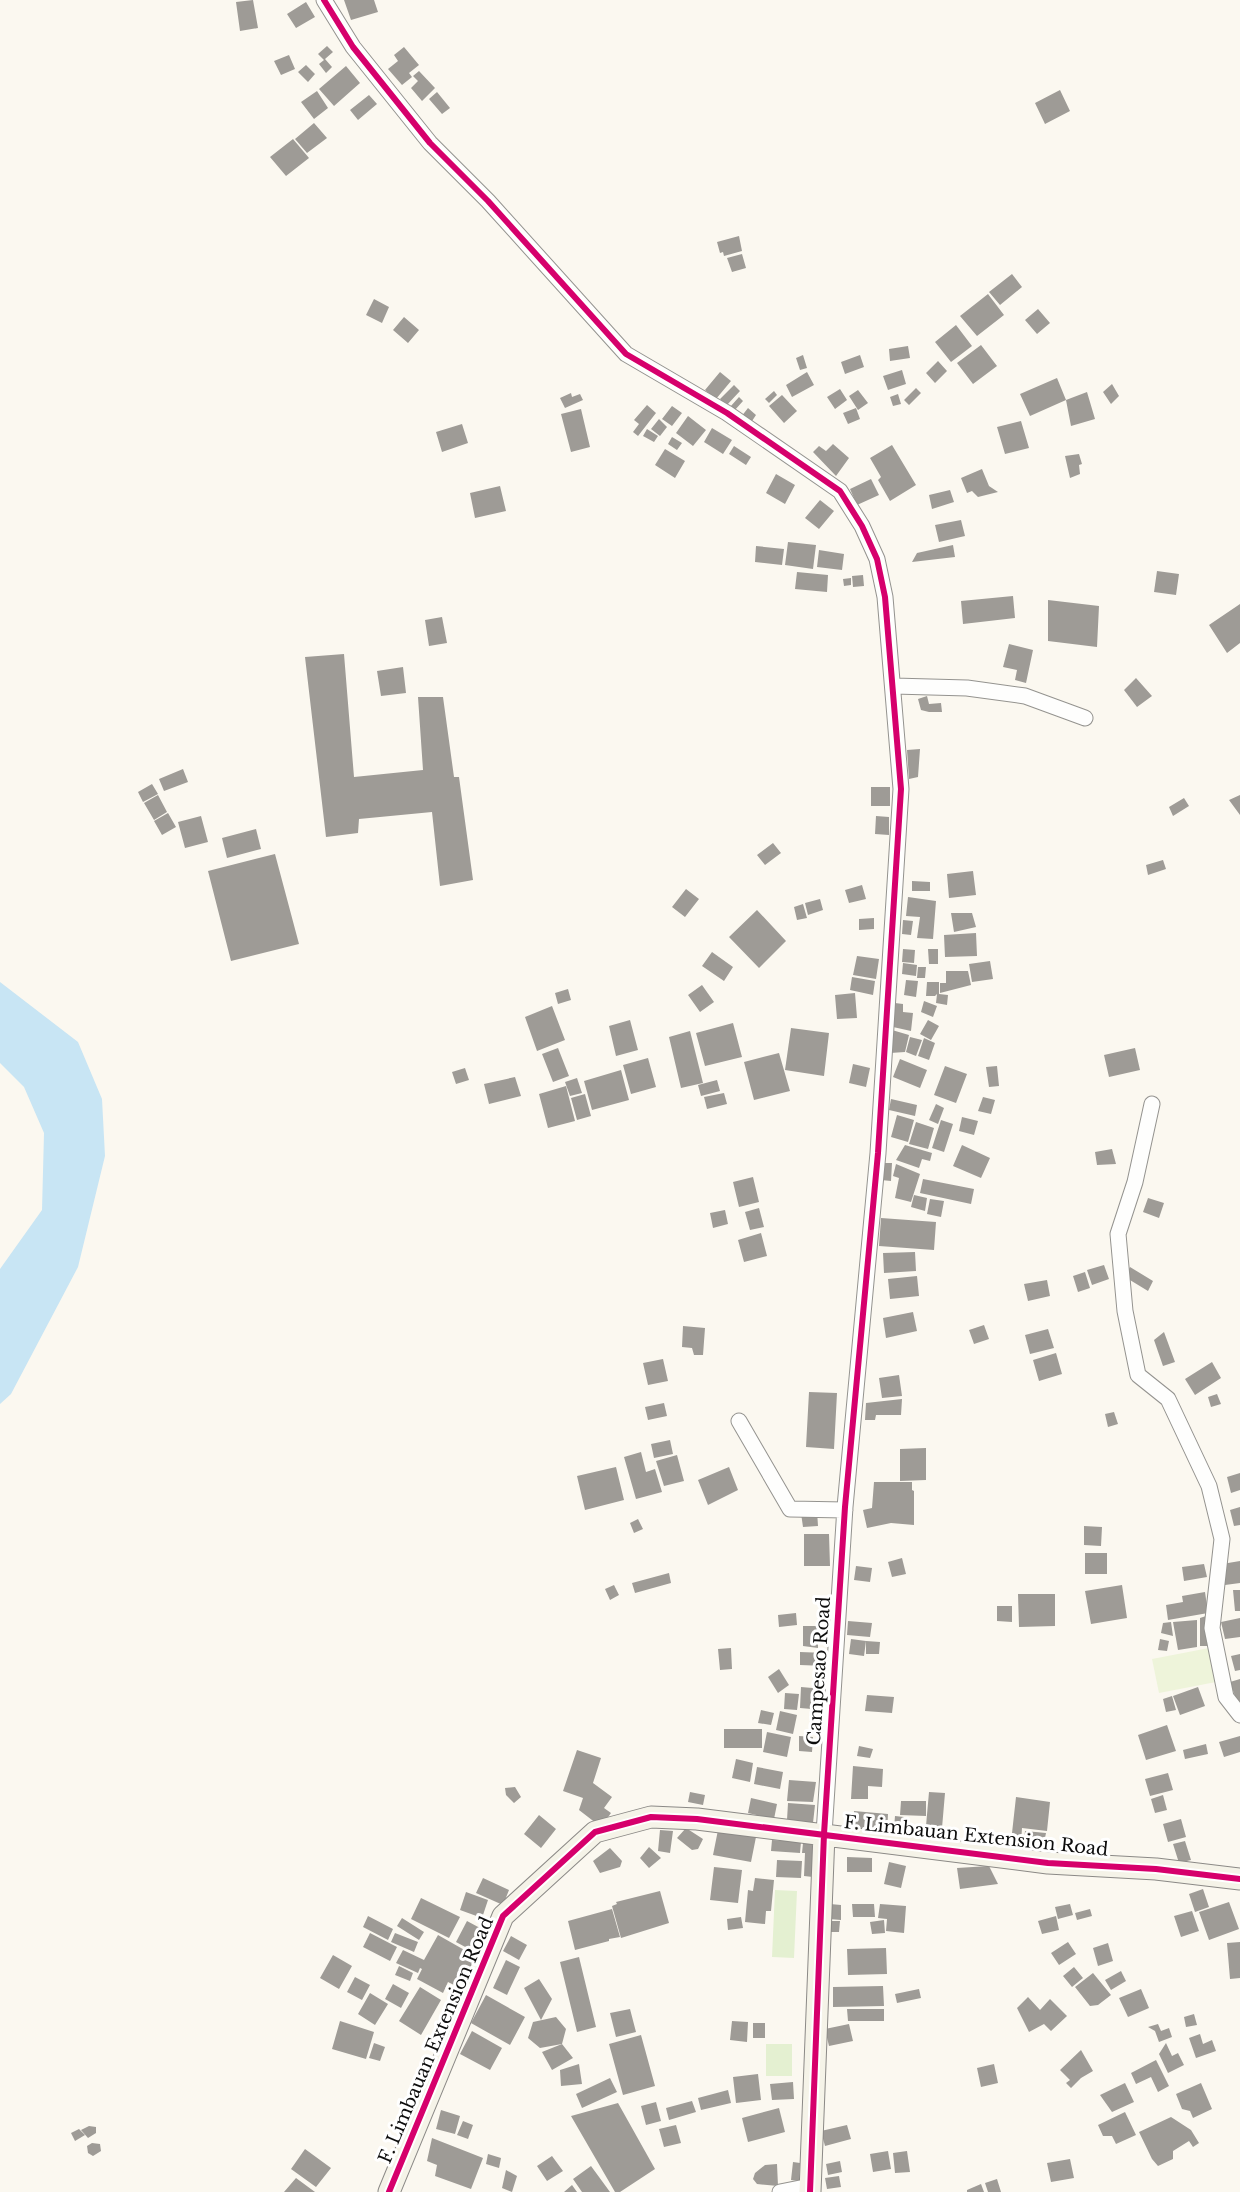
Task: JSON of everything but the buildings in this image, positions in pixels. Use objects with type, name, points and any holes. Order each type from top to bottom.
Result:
[{"type":"street","name":"Campesao Road","points":[[324,0],[353,47],[430,143],[488,201],[626,354],[727,413],[840,491],[862,526],[877,559],[885,597],[901,789],[878,1153],[845,1510],[824,1834],[810,2189]]},
{"type":"street","points":[[894,686],[967,688],[1025,696],[1085,718]]},
{"type":"street","points":[[1152,1104],[1134,1182],[1118,1234],[1125,1311],[1138,1375],[1168,1399],[1209,1486],[1222,1539],[1212,1628],[1226,1697],[1240,1715]]},
{"type":"street","points":[[739,1421],[790,1509],[845,1510]]},
{"type":"street","name":"F. Limbauan Extension Road","points":[[389,2192],[503,1916],[595,1832],[651,1817],[697,1819],[1048,1863],[1156,1869],[1240,1879]]},
{"type":"street","points":[[780,2192],[810,2189]]},
{"type":"green space","points":[[1209,1648],[1216,1682],[1159,1693],[1152,1659]]},
{"type":"green space","points":[[775,1890],[797,1891],[794,1958],[772,1957]]},
{"type":"green space","points":[[766,2044],[792,2044],[792,2076],[766,2076]]},
{"type":"water","points":[[0,982],[78,1042],[102,1099],[105,1156],[78,1267],[11,1394],[0,1404],[0,1269],[42,1210],[44,1133],[24,1087],[0,1063]]},
{"type":"cycle path","points":[[324,0],[353,47],[430,143],[488,201],[626,354],[727,413],[840,491],[862,526],[877,559],[885,597],[901,789],[878,1153],[845,1507],[824,1834],[810,2192]]},
{"type":"cycle path","points":[[389,2192],[503,1916],[595,1832],[651,1817],[697,1819],[1048,1863],[1156,1869],[1240,1879]]}]
